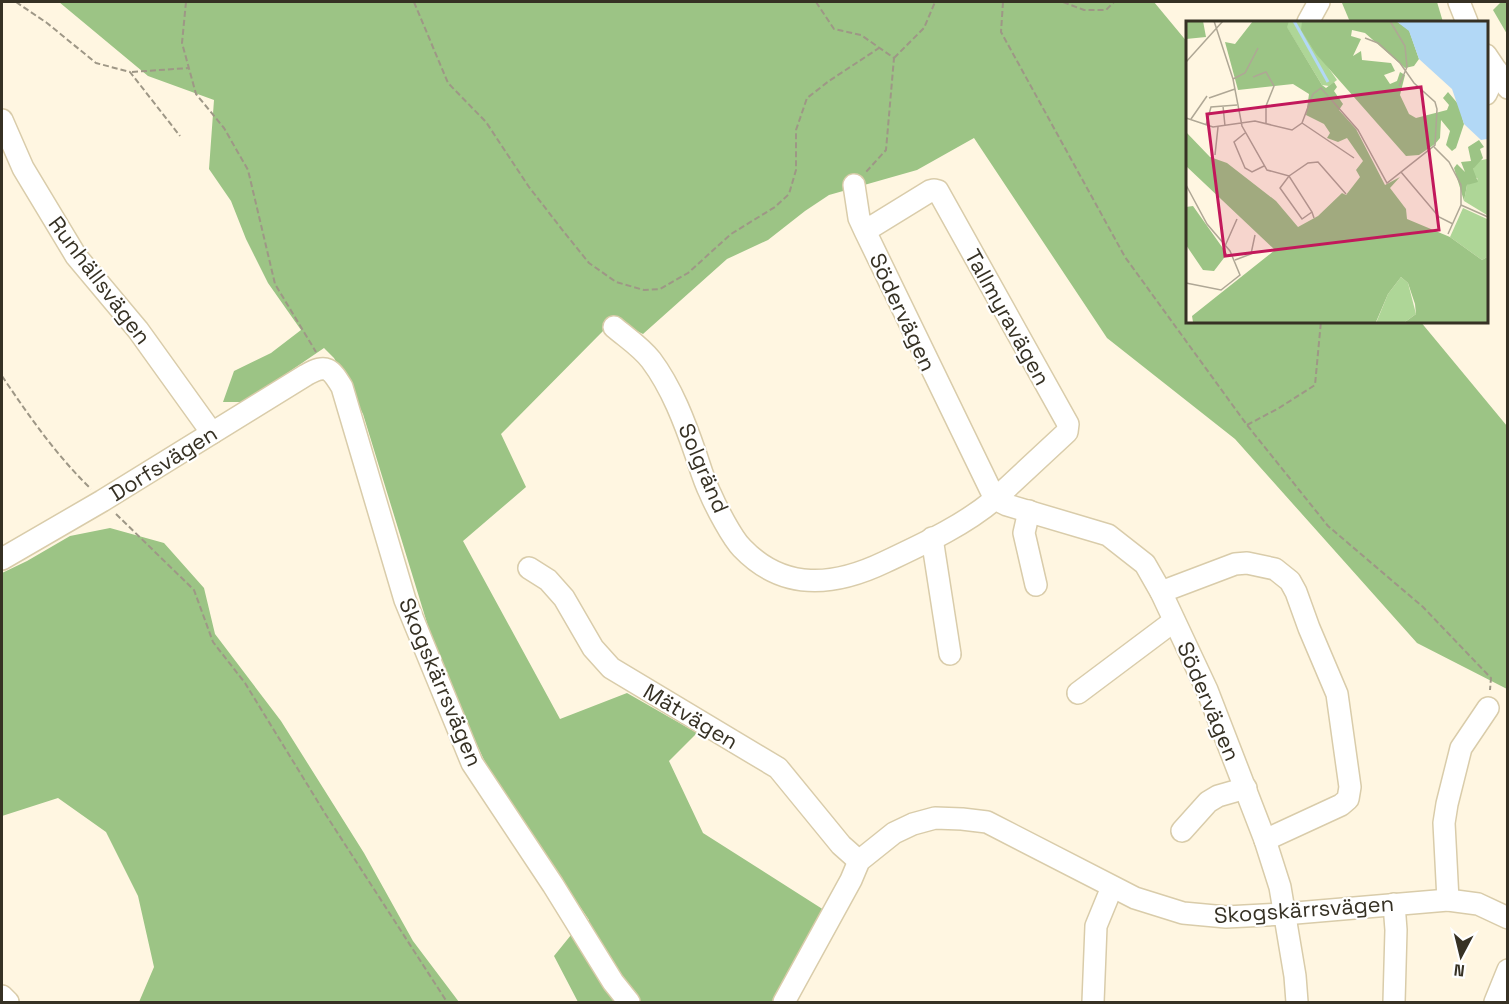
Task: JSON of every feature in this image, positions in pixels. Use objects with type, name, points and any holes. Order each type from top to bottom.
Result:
[{"type":"street","points":[[1309,21],[1319,2]]},
{"type":"street","points":[[1459,2],[1467,21]]},
{"type":"street","points":[[1488,90],[1497,71]]},
{"type":"street","name":"Runhällsvägen","points":[[2,120],[23,168],[76,256],[138,330],[212,432]]},
{"type":"street","name":"Södervägen","points":[[854,185],[859,218],[951,411],[988,480],[987,506],[1006,505],[1108,536],[1145,564],[1161,592],[1207,690],[1265,840],[1280,887],[1295,976],[1297,1002]]},
{"type":"street","name":"Tallmyravägen","points":[[865,231],[930,191],[934,189],[938,191],[1068,424],[1067,432],[987,506]]},
{"type":"street","name":"Solgränd","points":[[614,327],[644,352],[658,370],[685,424],[709,492],[741,547],[758,561],[778,572],[802,580],[824,581],[848,577],[870,569],[932,538],[987,506]]},
{"type":"street","name":"Dorfsvägen","points":[[2,560],[306,375],[326,368]]},
{"type":"street","name":"Skogskärrsvägen","points":[[326,368],[333,372],[342,387],[405,600],[472,764],[553,885],[613,982],[629,1002]]},
{"type":"street","points":[[1029,511],[1024,533],[1036,585]]},
{"type":"street","points":[[932,538],[950,654]]},
{"type":"street","points":[[1161,592],[1234,564],[1247,563],[1275,568],[1290,581],[1296,592],[1337,694],[1350,787],[1348,799],[1341,805],[1265,840]]},
{"type":"street","name":"Mätvägen","points":[[529,568],[548,580],[564,598],[593,648],[611,668],[778,768],[841,845],[859,861]]},
{"type":"street","points":[[1078,693],[1174,621]]},
{"type":"street","points":[[1448,900],[1444,823],[1447,804],[1461,748],[1488,708]]},
{"type":"street","points":[[1182,831],[1208,802],[1218,796],[1246,788]]},
{"type":"street","name":"Skogskärrsvägen","points":[[784,1002],[851,880],[859,861],[894,832],[935,818],[987,822],[1011,832],[1112,887],[1156,906],[1183,913],[1226,917],[1448,900],[1478,904],[1508,918]]},
{"type":"street","points":[[1093,1002],[1096,926],[1112,887]]},
{"type":"street","points":[[1394,904],[1396,930],[1394,1002]]},
{"type":"street","points":[[1495,1002],[1508,970]]},
{"type":"street","points":[[2,996],[8,1002]]},
{"type":"path","points":[[16,2],[47,23],[96,63],[130,72],[189,68]]},
{"type":"path","points":[[186,2],[182,43],[196,94],[224,128],[248,170],[275,284],[326,368]]},
{"type":"path","points":[[414,2],[448,83],[486,122],[529,187],[564,232],[589,263],[616,282],[644,290],[660,289],[688,273],[731,234],[775,207],[789,194],[796,170],[796,130],[807,98],[879,48]]},
{"type":"path","points":[[816,2],[834,29],[861,35],[894,58]]},
{"type":"path","points":[[854,185],[886,150],[894,58],[924,28],[935,2]]},
{"type":"path","points":[[1003,2],[1001,32],[1125,256],[1247,425],[1328,526],[1423,607],[1491,678],[1488,708]]},
{"type":"path","points":[[1063,2],[1084,10],[1106,10],[1114,2]]},
{"type":"path","points":[[130,72],[180,136]]},
{"type":"path","points":[[1247,425],[1315,385],[1321,322]]},
{"type":"path","points":[[2,376],[32,422],[72,471],[194,590],[213,642],[245,683],[326,815],[447,1002]]},
{"type":"green space","points":[[59,2],[1154,2],[1186,41],[1186,322],[1421,322],[1507,426],[1507,689],[1417,643],[1235,439],[1107,338],[974,138],[917,170],[829,195],[768,240],[727,259],[643,334],[612,319],[605,329],[501,434],[526,487],[463,541],[560,719],[627,693],[697,733],[669,761],[703,833],[824,910],[796,1002],[578,1002],[554,956],[571,935],[589,920],[490,773],[454,695],[431,636],[363,414],[334,358],[324,348],[245,402],[223,402],[234,371],[271,353],[301,330],[268,283],[246,239],[231,201],[209,169],[214,100],[148,76]]},
{"type":"green space","points":[[1437,2],[1443,21],[1350,21],[1342,3]]},
{"type":"green space","points":[[1501,2],[1507,2],[1507,34],[1493,10]]},
{"type":"green space","points":[[110,528],[164,543],[204,588],[215,634],[281,721],[364,853],[413,941],[459,1002],[139,1002],[154,967],[138,896],[106,832],[58,798],[2,816],[2,573],[70,536]]}]
